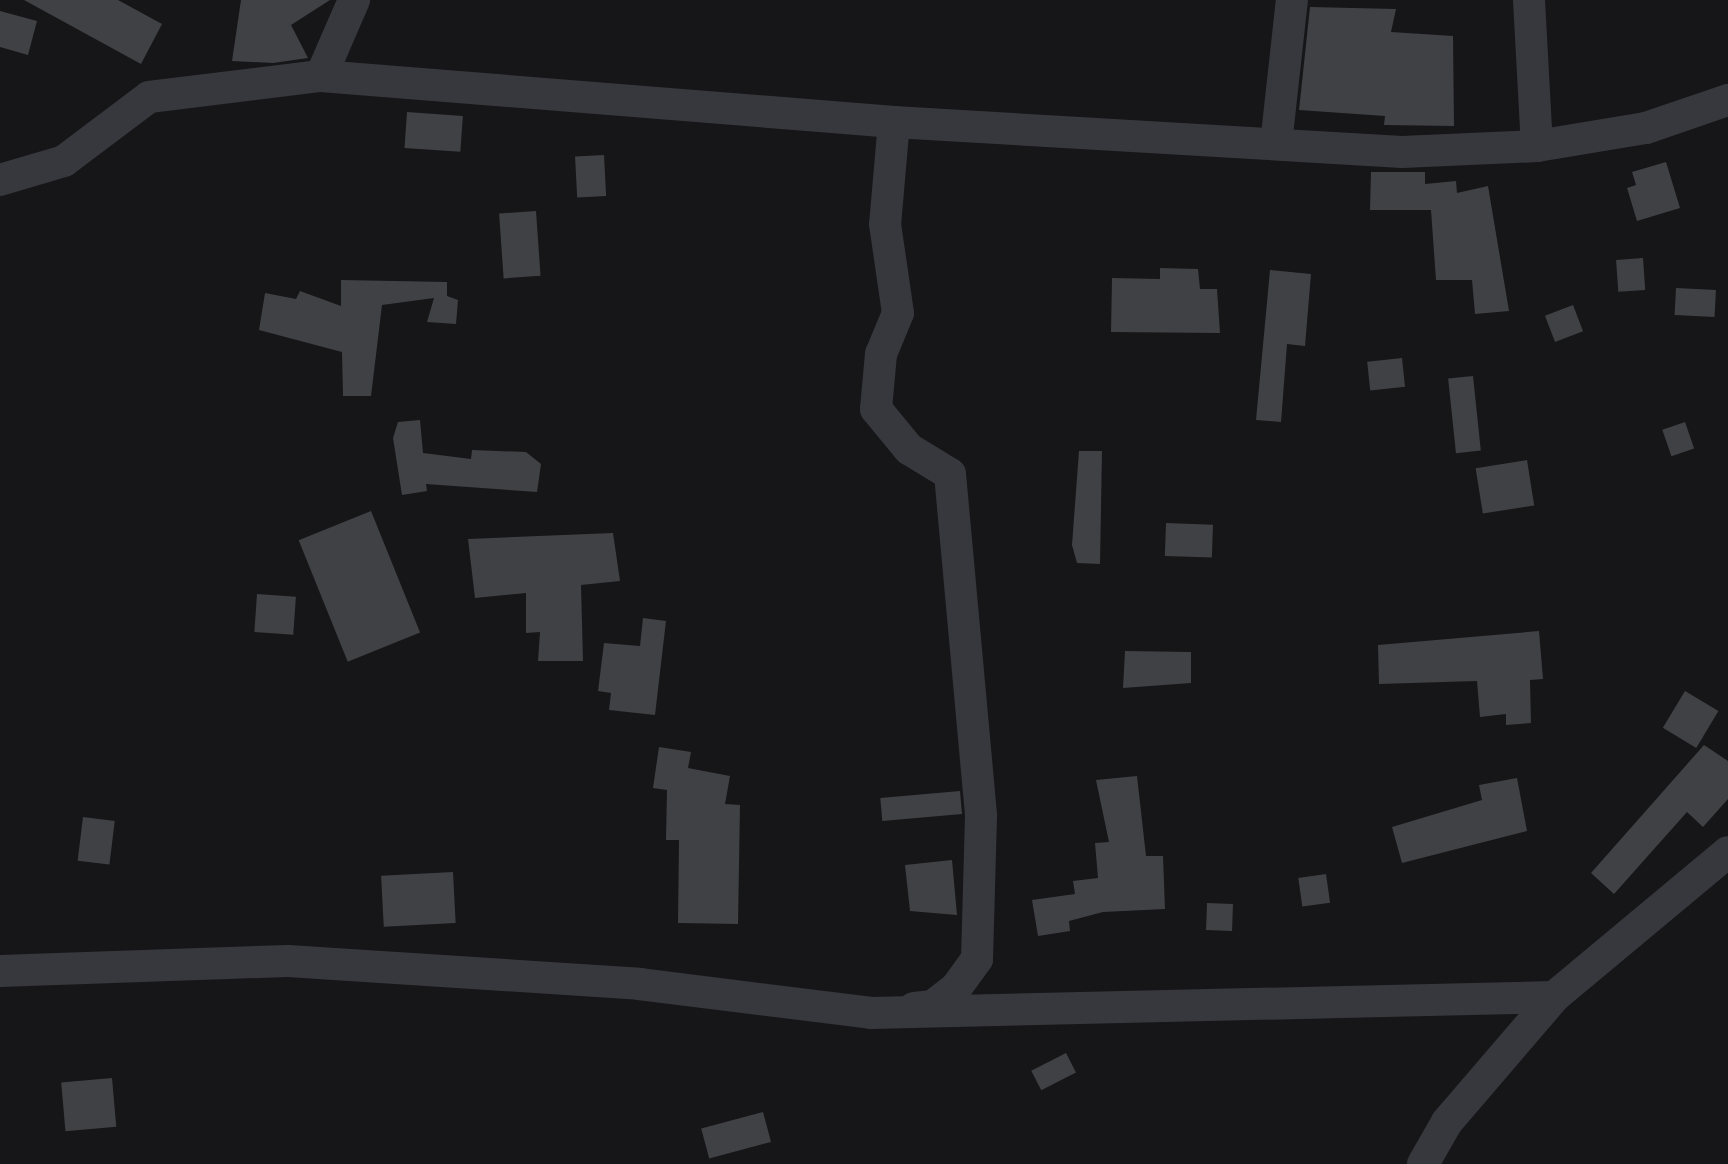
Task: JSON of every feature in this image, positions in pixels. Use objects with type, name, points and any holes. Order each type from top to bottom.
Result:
[{"type":"street","points":[[321,76],[354,0]]},
{"type":"street","points":[[1276,144],[1292,0]]},
{"type":"street","points":[[1529,0],[1537,146]]},
{"type":"street","points":[[0,180],[64,161],[149,97],[321,76],[894,122],[1402,152],[1537,146],[1646,128],[1728,100]]},
{"type":"street","points":[[871,1013],[933,1006],[957,987],[977,959],[980,909],[981,816],[950,474],[909,449],[876,409],[881,354],[898,313],[885,224],[894,122]]},
{"type":"street","points":[[1423,1164],[1447,1122],[1554,997],[1728,852]]},
{"type":"street","points":[[0,971],[288,961],[639,984],[871,1013],[1554,997]]},
{"type":"building","points":[[24,0],[118,0],[162,24],[141,64]]},
{"type":"building","points":[[241,0],[330,0],[291,25],[308,58],[273,63],[232,61]]},
{"type":"building","points":[[1310,7],[1396,9],[1391,32],[1453,36],[1454,126],[1384,125],[1385,116],[1299,110]]},
{"type":"building","points":[[0,11],[37,21],[28,55],[0,47]]},
{"type":"building","points":[[407,112],[463,116],[460,152],[404,148]]},
{"type":"building","points":[[604,155],[606,196],[577,197],[575,157]]},
{"type":"building","points":[[1666,162],[1680,208],[1637,221],[1627,188],[1636,185],[1632,172]]},
{"type":"building","points":[[1371,172],[1425,172],[1425,184],[1456,181],[1457,193],[1488,186],[1509,311],[1475,314],[1472,280],[1436,280],[1431,210],[1370,210]]},
{"type":"building","points":[[536,211],[541,276],[504,278],[499,214]]},
{"type":"building","points":[[1643,258],[1645,290],[1618,292],[1616,260]]},
{"type":"building","points":[[1160,268],[1198,269],[1200,289],[1217,289],[1220,333],[1111,332],[1112,278],[1160,279]]},
{"type":"building","points":[[1270,270],[1311,274],[1305,346],[1287,344],[1281,422],[1256,420]]},
{"type":"building","points":[[341,280],[447,282],[447,296],[458,300],[456,324],[427,322],[434,298],[382,305],[371,396],[343,396],[342,352],[259,330],[265,293],[296,299],[300,291],[341,306]]},
{"type":"building","points":[[1676,288],[1716,290],[1715,317],[1675,315]]},
{"type":"building","points":[[1573,305],[1583,331],[1555,342],[1545,316]]},
{"type":"building","points":[[1402,358],[1405,387],[1370,390],[1367,362]]},
{"type":"building","points":[[1473,376],[1481,451],[1456,453],[1448,379]]},
{"type":"building","points":[[420,420],[423,453],[471,459],[472,450],[526,452],[541,464],[537,492],[426,484],[427,491],[402,495],[393,438],[398,422]]},
{"type":"building","points":[[1685,422],[1694,448],[1671,456],[1662,430]]},
{"type":"building","points":[[1079,451],[1102,451],[1100,564],[1077,563],[1072,545]]},
{"type":"building","points":[[1527,460],[1534,505],[1483,514],[1476,468]]},
{"type":"building","points":[[371,511],[420,632],[348,662],[299,540]]},
{"type":"building","points":[[1166,523],[1213,525],[1212,558],[1165,556]]},
{"type":"building","points":[[613,533],[620,581],[581,585],[583,661],[538,661],[540,632],[526,633],[526,593],[475,598],[468,539]]},
{"type":"building","points":[[257,594],[296,597],[293,635],[254,632]]},
{"type":"building","points":[[643,618],[666,621],[655,715],[609,710],[611,693],[598,691],[604,643],[640,646]]},
{"type":"building","points":[[1539,631],[1543,679],[1530,680],[1531,723],[1506,725],[1506,714],[1480,717],[1477,681],[1379,684],[1378,645]]},
{"type":"building","points":[[1125,651],[1191,652],[1191,683],[1123,688]]},
{"type":"building","points":[[1685,691],[1718,711],[1696,748],[1663,728]]},
{"type":"building","points":[[1704,745],[1728,761],[1728,799],[1703,827],[1687,812],[1614,894],[1591,873]]},
{"type":"building","points":[[659,747],[691,752],[688,768],[730,776],[725,804],[740,805],[738,924],[678,923],[679,840],[666,840],[667,790],[653,788]]},
{"type":"building","points":[[1137,776],[1146,856],[1163,856],[1165,909],[1103,912],[1069,921],[1070,931],[1038,936],[1032,900],[1075,894],[1073,881],[1098,878],[1095,843],[1109,842],[1096,780]]},
{"type":"building","points":[[1517,778],[1527,831],[1402,863],[1392,827],[1482,800],[1479,785]]},
{"type":"building","points":[[960,791],[962,814],[882,821],[880,798]]},
{"type":"building","points":[[83,817],[115,821],[109,865],[78,861]]},
{"type":"building","points":[[952,860],[957,915],[910,911],[905,865]]},
{"type":"building","points":[[453,872],[456,923],[384,927],[381,876]]},
{"type":"building","points":[[1326,874],[1330,903],[1302,907],[1298,878]]},
{"type":"building","points":[[1207,903],[1233,904],[1232,931],[1206,930]]},
{"type":"building","points":[[1066,1053],[1076,1073],[1041,1090],[1031,1071]]},
{"type":"building","points":[[112,1078],[116,1127],[65,1131],[61,1082]]},
{"type":"building","points":[[763,1112],[771,1142],[709,1159],[701,1129]]}]
